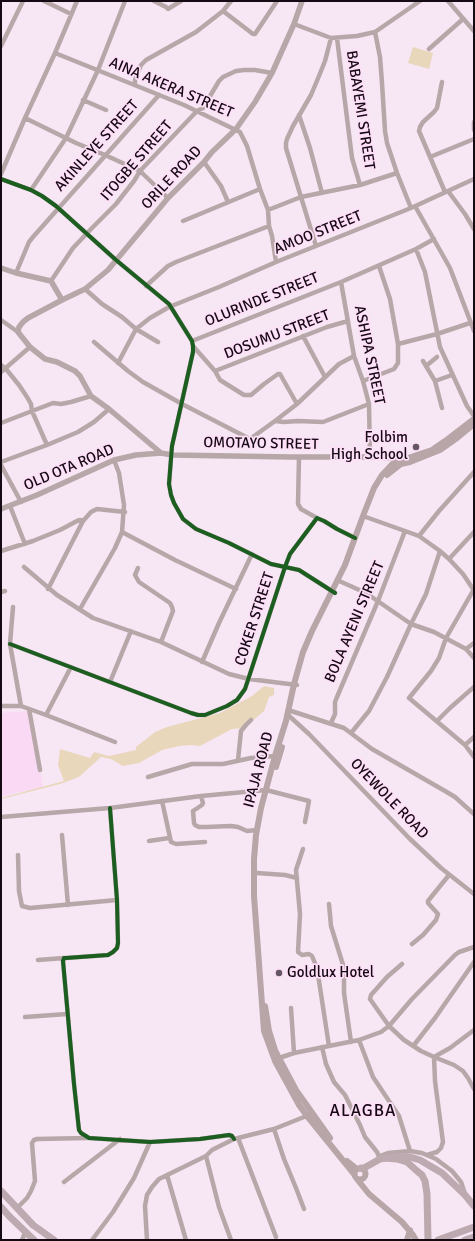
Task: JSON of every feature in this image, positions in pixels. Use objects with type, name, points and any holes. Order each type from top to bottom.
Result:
[{"type":"highway","points":[[381,1158],[398,1156],[420,1160],[442,1173],[474,1206]]},
{"type":"highway","points":[[1,1191],[33,1225],[54,1240]]},
{"type":"highway","points":[[1,1207],[24,1237],[34,1240]]},
{"type":"highway","points":[[438,1240],[474,1227]]},
{"type":"highway","points":[[465,1240],[474,1237]]},
{"type":"main road","points":[[400,461],[432,450],[448,439],[474,417]]},
{"type":"main road","points":[[400,461],[410,462],[440,450],[474,424]]},
{"type":"main road","name":"IPAJA ROAD","points":[[339,581],[380,479],[400,461]]},
{"type":"main road","name":"IPAJA ROAD","points":[[364,516],[351,560],[307,641],[257,830],[254,873],[255,908],[264,1031],[275,1061],[287,1084],[310,1115],[344,1157],[360,1174],[366,1191],[377,1202],[395,1215],[410,1230],[416,1240]]},
{"type":"main road","name":"IPAJA ROAD","points":[[289,713],[275,756],[256,851],[260,938],[266,1014],[273,1043],[279,1058],[310,1115]]},
{"type":"main road","points":[[360,1174],[364,1168],[381,1158],[397,1159],[407,1162],[413,1166],[425,1181],[427,1194],[427,1228],[425,1240]]},
{"type":"main road","points":[[360,1174],[383,1163],[394,1162],[412,1170],[420,1182],[423,1190],[428,1240]]},
{"type":"main road","points":[[407,1240],[410,1230]]},
{"type":"street","points":[[1,46],[23,1]]},
{"type":"street","points":[[44,1],[71,14]]},
{"type":"street","points":[[1,174],[55,53],[76,1]]},
{"type":"street","points":[[31,190],[66,138],[98,70],[125,1]]},
{"type":"street","points":[[154,1],[166,6],[168,9],[181,1]]},
{"type":"street","points":[[134,85],[141,65],[146,60],[196,32],[223,11],[231,1]]},
{"type":"street","points":[[223,11],[255,34],[277,1]]},
{"type":"street","points":[[294,24],[331,38],[357,36],[375,32],[420,1]]},
{"type":"street","points":[[448,1],[474,31]]},
{"type":"street","name":"ORILE ROAD","points":[[18,332],[19,327],[28,318],[85,290],[108,270],[168,198],[236,129],[255,102],[272,73],[294,24],[300,2]]},
{"type":"street","points":[[429,49],[463,19]]},
{"type":"street","points":[[375,32],[382,77],[384,131],[386,143],[397,173],[413,207],[450,268],[474,332]]},
{"type":"street","points":[[316,246],[286,148],[287,139],[320,76],[331,38]]},
{"type":"street","name":"BABAYEMI STREET","points":[[338,38],[352,158],[360,185]]},
{"type":"street","name":"AINA AKERA STREET","points":[[55,53],[198,111],[240,132],[247,146],[268,210],[269,226],[276,262]]},
{"type":"street","name":"ITOGBE STREET","points":[[51,281],[62,264],[86,234],[116,204],[140,171],[202,108],[223,77],[228,74],[244,70],[272,73]]},
{"type":"street","points":[[442,82],[437,108],[423,122],[419,131],[446,191],[474,229]]},
{"type":"street","name":"AKINLEYE STREET","points":[[16,273],[29,242],[159,95]]},
{"type":"street","points":[[83,100],[106,110]]},
{"type":"street","points":[[299,115],[310,148],[322,193]]},
{"type":"street","points":[[25,118],[140,171],[168,198]]},
{"type":"street","points":[[474,122],[474,130]]},
{"type":"street","points":[[430,157],[474,139]]},
{"type":"street","points":[[204,162],[221,186],[228,202]]},
{"type":"street","points":[[268,210],[301,197],[360,185],[397,173]]},
{"type":"street","points":[[1,179],[31,190],[58,208],[86,234],[166,302],[192,341],[193,346],[182,404],[175,429],[169,484],[174,503],[183,519],[196,529],[229,543],[271,564],[299,570],[333,592]]},
{"type":"street","name":"AMOO STREET","points":[[136,328],[169,307],[413,207],[474,179]]},
{"type":"street","points":[[183,221],[260,189]]},
{"type":"street","points":[[146,286],[161,271],[172,264],[269,226]]},
{"type":"street","name":"OLURINDE STREET","points":[[192,341],[341,282],[434,240]]},
{"type":"street","points":[[416,249],[425,272],[438,342],[466,406],[474,417]]},
{"type":"street","points":[[363,381],[394,369],[398,363],[398,344],[390,299],[379,266]]},
{"type":"street","points":[[1,268],[51,281],[62,300]]},
{"type":"street","name":"ASHIPA STREET","points":[[341,282],[354,356],[369,404],[370,458]]},
{"type":"street","points":[[85,290],[102,304],[158,342]]},
{"type":"street","points":[[1,320],[18,332],[30,348],[45,359],[58,362],[75,370],[91,396],[109,409],[161,453]]},
{"type":"street","name":"DOSUMU STREET","points":[[215,372],[327,327],[348,321]]},
{"type":"street","points":[[398,344],[437,334],[470,323]]},
{"type":"street","points":[[118,363],[136,328]]},
{"type":"street","points":[[304,336],[325,377]]},
{"type":"street","points":[[94,342],[143,382],[250,439],[297,404],[339,364],[354,356]]},
{"type":"street","points":[[193,346],[220,380],[244,396],[251,395],[264,384],[280,374],[297,404]]},
{"type":"street","points":[[1,372],[30,348]]},
{"type":"street","points":[[437,357],[424,363],[435,381],[442,408]]},
{"type":"street","points":[[1,365],[20,385],[27,397],[47,445]]},
{"type":"street","points":[[435,381],[452,375]]},
{"type":"street","points":[[1,423],[53,403],[61,404],[91,396]]},
{"type":"street","points":[[275,421],[323,422],[369,404]]},
{"type":"street","points":[[21,502],[1,464],[86,427],[109,409]]},
{"type":"street","name":"OLD OTA ROAD","points":[[1,509],[21,502],[114,460],[136,455],[161,453],[172,455]]},
{"type":"street","name":"OMOTAYO STREET","points":[[172,455],[370,458],[400,461]]},
{"type":"street","points":[[299,457],[298,504],[301,509],[355,538]]},
{"type":"street","points":[[80,609],[115,548],[122,532],[125,512],[119,473],[114,460]]},
{"type":"street","points":[[419,536],[474,472]]},
{"type":"street","points":[[10,506],[25,544]]},
{"type":"street","points":[[48,589],[83,521],[91,512],[97,509],[125,512]]},
{"type":"street","points":[[364,516],[419,536],[449,559],[474,589],[446,638],[439,658],[431,671],[409,698],[465,745],[474,757]]},
{"type":"street","name":"COKER STREET","points":[[10,644],[198,715],[205,715],[219,710],[237,700],[245,689],[290,554],[317,518]]},
{"type":"street","points":[[1,551],[25,544],[60,530],[77,520],[83,521]]},
{"type":"street","points":[[122,532],[175,560],[236,589]]},
{"type":"street","name":"BOLA AYENI STREET","points":[[331,723],[335,714],[335,702],[378,601],[405,532]]},
{"type":"street","points":[[449,559],[474,532]]},
{"type":"street","points":[[351,733],[366,716],[387,678],[426,594],[440,551]]},
{"type":"street","points":[[202,662],[252,554]]},
{"type":"street","points":[[24,568],[48,589],[93,618],[161,642],[229,674],[249,679],[296,684]]},
{"type":"street","points":[[138,568],[136,575],[139,582],[172,607],[173,611],[161,642]]},
{"type":"street","points":[[339,581],[366,593],[411,624],[434,632],[466,649],[474,658]]},
{"type":"street","points":[[13,607],[10,644],[21,706]]},
{"type":"street","points":[[110,682],[131,631]]},
{"type":"street","points":[[466,649],[474,643]]},
{"type":"street","points":[[46,716],[71,667]]},
{"type":"street","points":[[437,721],[474,688]]},
{"type":"street","points":[[1,706],[21,706],[115,742]]},
{"type":"street","points":[[29,709],[40,770]]},
{"type":"street","points":[[289,713],[331,723],[344,728],[372,749],[455,797],[474,814]]},
{"type":"street","name":"OYEWOLE ROAD","points":[[289,713],[409,838],[449,875],[474,894]]},
{"type":"street","points":[[238,760],[241,731],[251,720]]},
{"type":"street","points":[[465,745],[474,737]]},
{"type":"street","points":[[148,777],[192,764],[223,764],[238,760],[275,756]]},
{"type":"street","points":[[1,817],[110,808],[201,796],[268,790],[309,801],[305,822]]},
{"type":"street","points":[[201,796],[203,803],[202,805],[193,811],[195,826],[231,826],[247,830],[257,830]]},
{"type":"street","points":[[162,801],[171,842],[176,844],[205,842]]},
{"type":"street","points":[[38,960],[108,955],[116,948],[118,943],[117,900],[110,808]]},
{"type":"street","points":[[62,835],[68,905]]},
{"type":"street","points":[[149,841],[169,838]]},
{"type":"street","points":[[303,849],[296,870],[300,914],[298,952],[302,955],[309,954],[312,956],[317,968],[329,1046]]},
{"type":"street","points":[[18,855],[19,891],[22,906],[30,908],[117,900]]},
{"type":"street","points":[[257,873],[285,875],[297,878]]},
{"type":"street","points":[[412,944],[423,935],[436,920],[438,914],[428,903],[428,901],[449,875]]},
{"type":"street","points":[[329,904],[330,926],[344,968],[344,993],[351,1042]]},
{"type":"street","points":[[279,1058],[294,1052],[351,1042],[376,1035],[389,1026],[412,999],[455,955],[459,952],[474,947]]},
{"type":"street","points":[[64,958],[79,1130],[89,1138]]},
{"type":"street","points":[[414,1045],[436,1018],[474,962]]},
{"type":"street","points":[[402,964],[387,977],[370,997],[370,999],[389,1026],[404,1040],[422,1051],[454,1065],[463,1071],[474,1089]]},
{"type":"street","points":[[291,1008],[294,1052]]},
{"type":"street","points":[[25,1017],[68,1014]]},
{"type":"street","points":[[434,1057],[450,1048],[474,1030]]},
{"type":"street","points":[[359,1040],[373,1077],[398,1116],[410,1151]]},
{"type":"street","points":[[322,1047],[330,1074],[336,1085],[346,1095],[365,1138],[381,1158],[388,1153],[410,1151],[427,1155],[436,1159],[452,1171],[461,1182],[465,1195]]},
{"type":"street","points":[[427,1155],[437,1152],[441,1148],[443,1142],[435,1081],[434,1057]]},
{"type":"street","points":[[147,1240],[145,1206],[147,1195],[155,1182],[206,1156],[212,1150],[236,1138],[274,1129],[310,1115]]},
{"type":"street","points":[[274,1129],[304,1209]]},
{"type":"street","points":[[16,1208],[32,1191],[34,1181],[32,1143],[34,1140],[89,1138],[150,1142],[200,1139],[229,1135],[236,1138],[276,1237]]},
{"type":"street","points":[[64,1182],[120,1139]]},
{"type":"street","points":[[92,1240],[113,1212],[134,1178],[150,1142]]},
{"type":"street","points":[[206,1156],[219,1207],[231,1240]]},
{"type":"street","points":[[167,1175],[186,1240]]},
{"type":"shaded area","points":[[413,47],[433,53],[429,69],[408,63]]},
{"type":"shaded area","points":[[264,686],[274,688],[274,695],[269,697],[264,711],[244,728],[232,729],[200,746],[179,746],[162,750],[139,763],[123,766],[111,759],[101,757],[79,777],[60,784],[1,799],[64,781],[58,765],[60,749],[90,758],[94,752],[109,756],[136,750],[136,747],[155,732],[167,727],[220,713],[252,696]]},
{"type":"shaded area","points":[[30,711],[43,787],[1,797],[1,713]]},
{"type":"cycle path","points":[[1,179],[31,190],[56,206],[116,260],[169,304],[192,341],[193,352],[172,446],[169,484],[174,503],[183,519],[196,529],[229,543],[271,564],[299,570],[335,593]]},
{"type":"cycle path","points":[[10,644],[191,713],[205,715],[237,700],[245,689],[290,554],[317,518],[355,538]]},
{"type":"cycle path","points":[[110,808],[117,900],[117,948],[108,955],[64,958],[63,961],[79,1130],[89,1138],[150,1142],[200,1139],[229,1135],[234,1139]]},
{"type":"place","name":"Folbim High School","points":[[416,447]]},
{"type":"place","name":"Goldlux Hotel","points":[[279,973]]},
{"type":"district","name":"ALAGBA","points":[[363,1112]]}]
